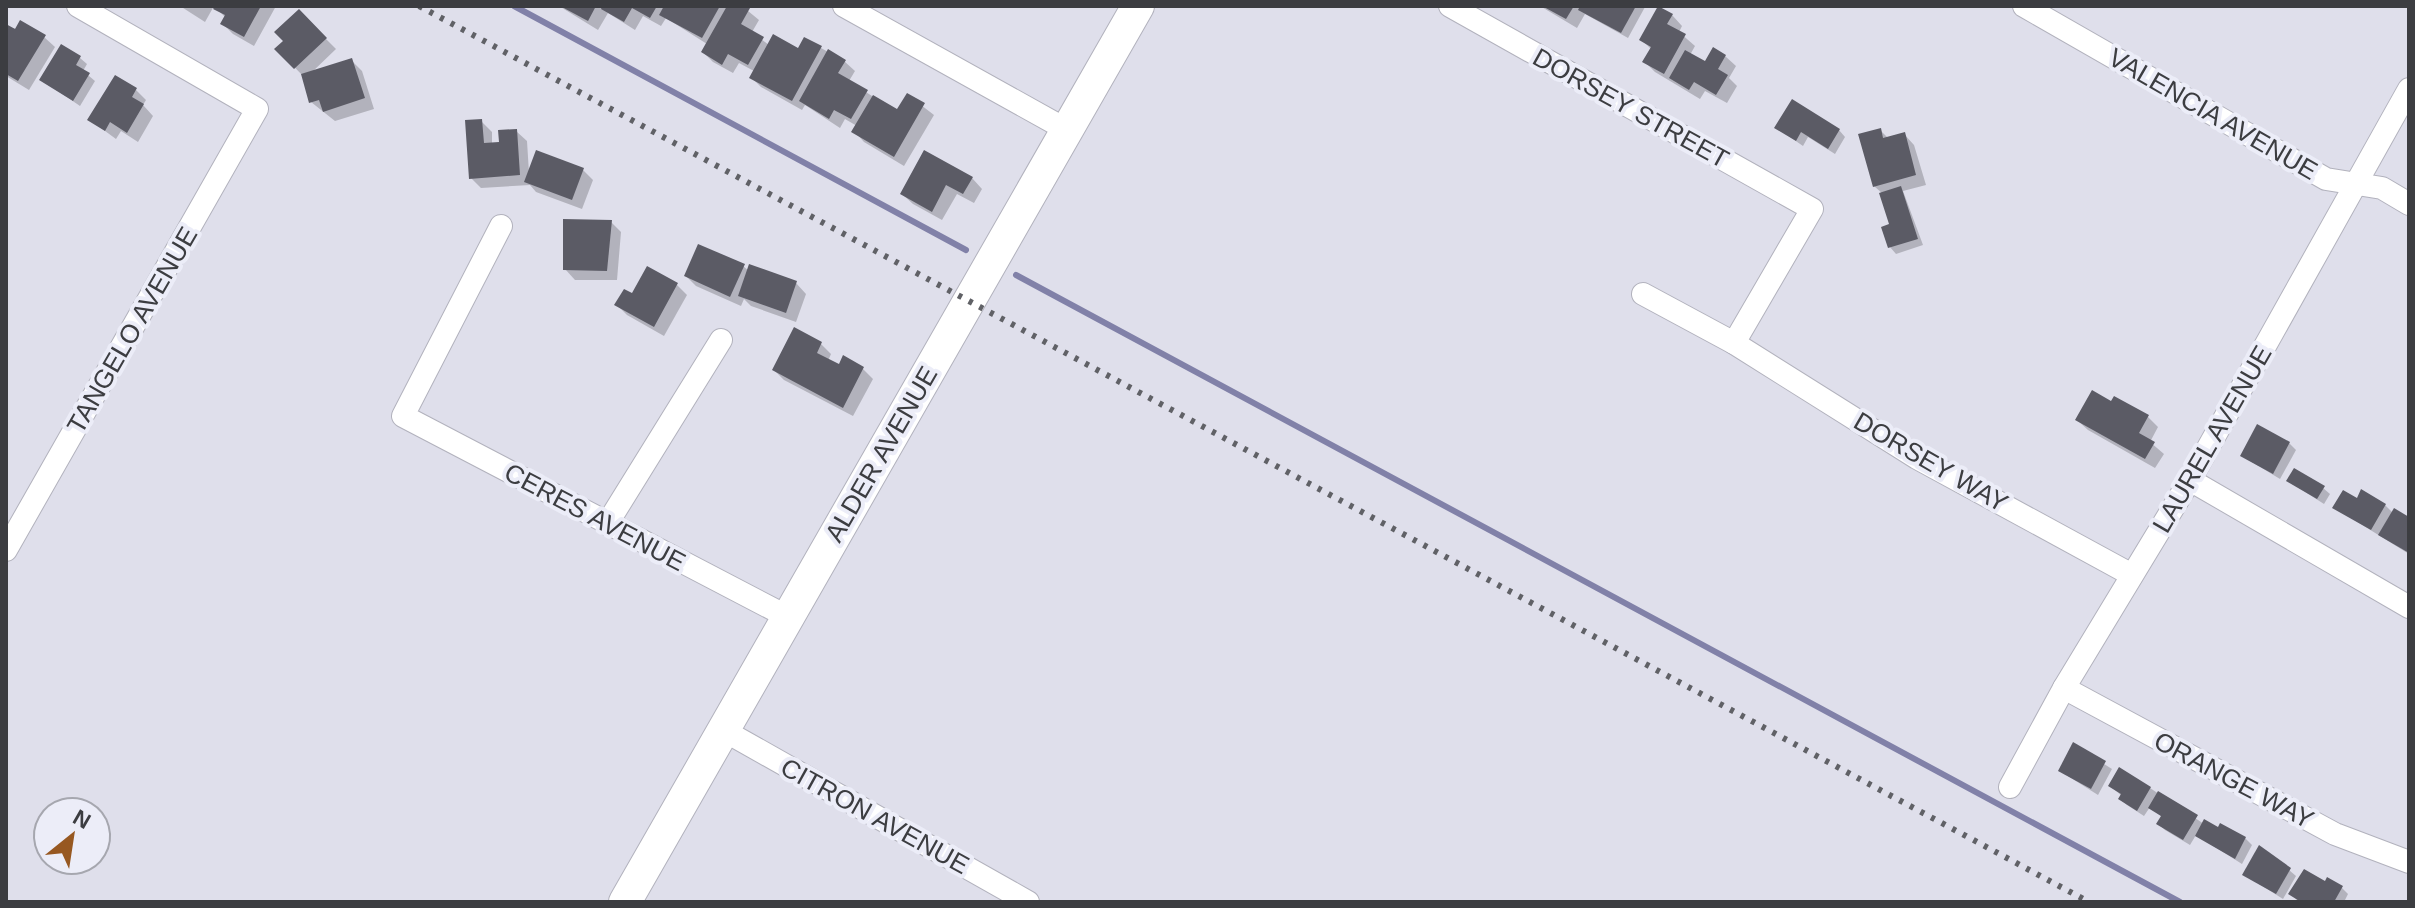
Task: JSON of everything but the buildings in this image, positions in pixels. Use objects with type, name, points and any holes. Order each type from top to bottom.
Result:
[{"type":"main road","name":"ALDER AVENUE","points":[[625,902],[1138,6]]},
{"type":"street","name":"TANGELO AVENUE","points":[[6,550],[257,109],[78,6]]},
{"type":"street","points":[[844,6],[1067,130]]},
{"type":"street","name":"DORSEY STREET","points":[[1450,6],[1812,209],[1734,343]]},
{"type":"street","name":"VALENCIA AVENUE","points":[[2024,6],[2326,179],[2382,188],[2409,204]]},
{"type":"street","name":"LAUREL AVENUE","points":[[2010,787],[2064,688],[2190,480],[2409,89]]},
{"type":"street","name":"CERES AVENUE","points":[[501,226],[403,416],[788,617]]},
{"type":"street","name":"DORSEY WAY","points":[[1643,294],[1734,343],[1917,458],[2132,575]]},
{"type":"street","points":[[607,524],[721,340]]},
{"type":"street","points":[[2190,480],[2409,607]]},
{"type":"street","name":"ORANGE WAY","points":[[2064,688],[2335,834],[2409,862]]},
{"type":"street","name":"CITRON AVENUE","points":[[723,730],[1028,902]]},
{"type":"waterway","points":[[514,6],[966,250]]},
{"type":"waterway","points":[[1016,275],[2180,902]]},
{"type":"railway","points":[[419,6],[2089,902]]}]
